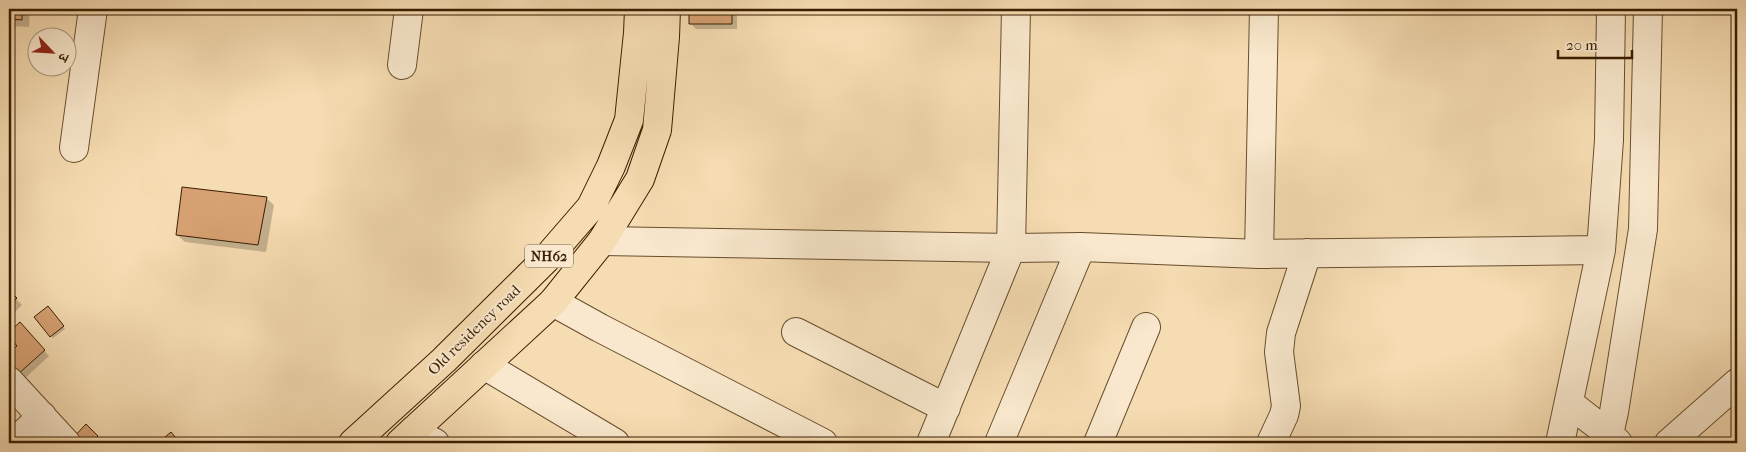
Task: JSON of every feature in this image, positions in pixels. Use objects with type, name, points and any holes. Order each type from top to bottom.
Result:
[{"type":"highway","name":"Old residency road","points":[[353,443],[444,360],[539,266],[591,207],[611,166],[629,120],[639,9]]},
{"type":"highway","name":"Old residency road","points":[[416,439],[484,365],[553,302],[602,241],[640,179],[656,130],[666,9]]},
{"type":"street","points":[[74,148],[93,9]]},
{"type":"street","points":[[402,65],[409,9]]},
{"type":"street","points":[[931,443],[1011,248],[1016,9]]},
{"type":"street","points":[[1259,254],[1264,9]]},
{"type":"street","points":[[1560,443],[1601,250],[1609,140],[1611,9]]},
{"type":"street","points":[[1612,441],[1643,229],[1648,9]]},
{"type":"street","points":[[602,241],[1011,248],[1080,246],[1259,254],[1601,250]]},
{"type":"street","points":[[999,443],[1080,246]]},
{"type":"street","points":[[1271,443],[1284,415],[1286,406],[1279,352],[1281,333],[1307,253]]},
{"type":"street","points":[[553,302],[635,347],[824,443]]},
{"type":"street","points":[[1098,443],[1146,327]]},
{"type":"street","points":[[796,332],[946,408]]},
{"type":"street","points":[[484,365],[615,443]]},
{"type":"street","points":[[9,381],[66,443]]},
{"type":"street","points":[[1669,443],[1737,383]]},
{"type":"street","points":[[1569,403],[1612,441]]},
{"type":"street","points":[[14,443],[42,416]]},
{"type":"building","points":[[9,9],[22,9],[22,20],[9,19]]},
{"type":"building","points":[[689,9],[732,9],[732,24],[689,24]]},
{"type":"building","points":[[182,187],[267,197],[258,245],[176,235]]},
{"type":"building","points":[[9,290],[17,298],[9,307]]},
{"type":"building","points":[[48,306],[64,326],[50,337],[34,317]]},
{"type":"building","points":[[20,322],[45,350],[17,375],[9,366],[9,353],[17,346],[9,336],[9,332]]},
{"type":"building","points":[[86,424],[98,436],[91,443],[79,443],[73,438]]},
{"type":"building","points":[[171,432],[180,443],[158,443]]}]
